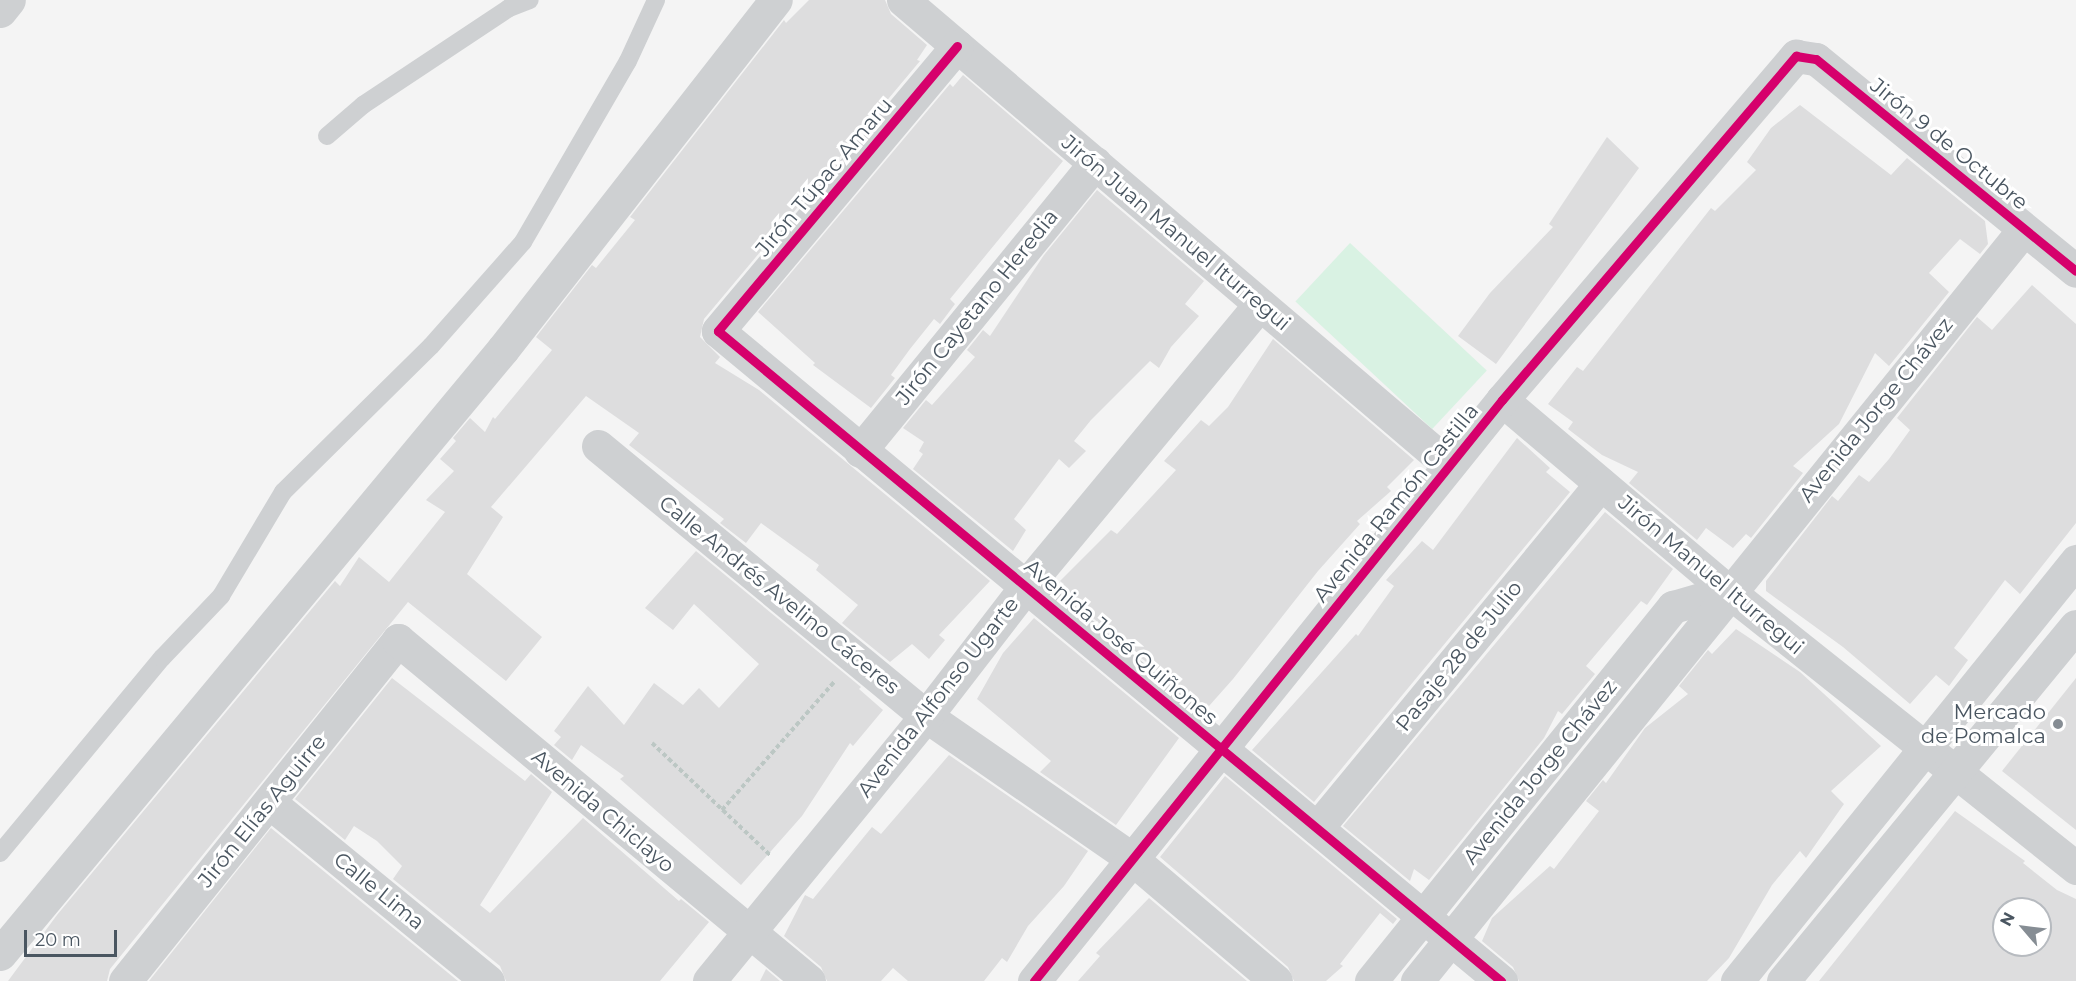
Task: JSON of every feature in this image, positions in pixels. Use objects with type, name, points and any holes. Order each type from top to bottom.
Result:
[{"type":"street","points":[[0,11],[9,0]]},
{"type":"street","points":[[0,954],[503,349],[776,0]]},
{"type":"street","name":"Jirón Juan Manuel Iturregui","points":[[903,0],[1449,465]]},
{"type":"street","name":"Jirón Túpac Amaru","points":[[718,332],[957,46]]},
{"type":"street","name":"Jirón 9 de Octubre","points":[[1796,56],[1816,59],[2076,271]]},
{"type":"street","name":"Avenida Ramón Castilla","points":[[1034,981],[1502,400],[1796,56]]},
{"type":"street","name":"Jirón Cayetano Heredia","points":[[860,451],[1095,163]]},
{"type":"street","name":"Avenida Jorge Chávez","points":[[1417,981],[1728,591],[2024,229]]},
{"type":"street","name":"Avenida Alfonso Ugarte","points":[[709,981],[926,716],[1026,586],[1260,304]]},
{"type":"street","name":"Avenida José Quiñones","points":[[718,332],[1502,981]]},
{"type":"street","name":"Jirón Manuel Iturregui","points":[[1502,400],[1728,591],[1922,749]]},
{"type":"street","name":"Calle Andrés Avelino Cáceres","points":[[598,446],[926,716],[1131,858],[1276,981]]},
{"type":"street","name":"Pasaje 28 de Julio","points":[[1317,828],[1601,484]]},
{"type":"street","points":[[1737,981],[2076,561]]},
{"type":"street","name":"Avenida Jorge Chávez","points":[[1371,981],[1672,608],[1728,591]]},
{"type":"street","points":[[1783,981],[2076,626]]},
{"type":"street","name":"Jirón Elías Aguirre","points":[[125,981],[398,640]]},
{"type":"street","name":"Avenida Chiclayo","points":[[398,640],[809,981]]},
{"type":"street","points":[[1922,749],[1957,772],[2076,868]]},
{"type":"street","name":"Calle Lima","points":[[269,802],[488,981]]},
{"type":"lane","points":[[327,136],[363,105],[509,8],[530,0]]},
{"type":"lane","points":[[0,854],[162,658],[221,596],[283,492],[431,346],[523,242],[628,61],[656,0]]},
{"type":"path","points":[[722,810],[857,657]]},
{"type":"path","points":[[652,743],[794,878]]},
{"type":"green space","points":[[1350,243],[1487,371],[1432,429],[1295,302]]},
{"type":"building","points":[[809,0],[885,0],[891,14],[927,45],[917,60],[920,61],[704,319],[700,337],[720,357],[715,363],[759,390],[990,581],[939,635],[945,640],[929,659],[912,644],[890,662],[842,623],[858,605],[816,570],[819,565],[761,523],[746,543],[720,523],[724,519],[629,445],[639,433],[586,396],[491,507],[503,517],[467,574],[542,637],[506,681],[408,602],[110,969],[107,981],[8,981],[57,915],[335,581],[340,586],[359,557],[389,582],[445,512],[426,500],[454,471],[440,459],[456,441],[453,438],[470,418],[485,432],[493,417],[495,419],[552,350],[536,337],[592,265],[596,268],[635,220],[630,217],[784,20],[786,23]]},
{"type":"building","points":[[963,75],[1063,161],[950,299],[955,304],[940,324],[934,319],[910,349],[891,375],[895,378],[871,408],[813,365],[815,363],[758,312],[950,84],[953,87]]},
{"type":"building","points":[[1800,105],[1891,175],[1907,158],[1985,221],[1988,244],[1980,254],[1960,239],[1929,273],[1949,292],[1889,366],[1875,353],[1839,424],[1793,466],[1803,473],[1751,538],[1746,534],[1733,548],[1706,528],[1697,540],[1629,483],[1638,472],[1602,455],[1568,429],[1573,422],[1548,404],[1577,367],[1583,371],[1711,208],[1715,211],[1756,170],[1747,162],[1771,128]]},
{"type":"building","points":[[1607,137],[1639,168],[1496,364],[1458,336],[1490,293],[1553,227],[1549,224]]},
{"type":"building","points":[[1097,190],[1204,281],[1185,304],[1199,316],[1171,347],[1159,368],[1150,361],[1091,420],[1074,441],[1086,451],[1069,468],[1059,459],[1014,519],[1026,530],[1013,551],[913,469],[923,454],[919,451],[924,442],[903,428],[926,400],[932,405],[975,357],[967,350],[983,330],[990,336],[1044,255]]},
{"type":"building","points":[[2032,285],[2076,324],[2076,523],[2020,594],[2005,580],[1954,648],[1968,660],[1949,686],[1936,675],[1910,704],[1843,647],[1766,591],[1766,581],[1832,496],[1838,501],[1859,475],[1869,482],[1889,459],[1910,430],[1897,418],[1977,317],[1992,330]]},
{"type":"building","points":[[1273,339],[1414,460],[1387,487],[1391,491],[1357,521],[1360,524],[1318,571],[1233,679],[1209,706],[1206,703],[1202,708],[1059,590],[1064,584],[1060,581],[1111,530],[1117,534],[1176,470],[1164,461],[1201,420],[1209,426],[1228,407]]},
{"type":"building","points":[[1517,438],[1550,468],[1546,472],[1570,492],[1314,802],[1252,750],[1356,634],[1358,636],[1394,586],[1386,580],[1422,541],[1433,550]]},
{"type":"building","points":[[1605,512],[1673,569],[1647,605],[1641,601],[1586,666],[1595,674],[1562,714],[1558,711],[1544,738],[1429,880],[1414,869],[1410,881],[1343,826]]},
{"type":"building","points":[[696,551],[861,687],[859,689],[883,710],[853,746],[850,743],[802,816],[741,885],[620,779],[624,776],[581,745],[572,760],[554,745],[561,737],[554,731],[588,686],[624,725],[654,683],[683,705],[699,688],[719,708],[759,664],[694,604],[673,630],[645,608]]},
{"type":"building","points":[[1034,618],[1179,738],[1116,825],[1040,772],[1051,761],[977,699],[1003,653]]},
{"type":"building","points":[[1736,629],[1800,672],[1881,746],[1831,791],[1844,804],[1806,858],[1800,851],[1772,885],[1729,958],[1707,981],[1519,981],[1513,967],[1482,941],[1492,918],[1550,866],[1554,869],[1599,811],[1586,801],[1603,780],[1606,783],[1645,728],[1688,694],[1679,686],[1708,650],[1712,654]]},
{"type":"building","points":[[392,678],[525,781],[531,774],[552,792],[480,905],[490,913],[583,818],[679,901],[681,899],[709,922],[660,981],[506,981],[500,966],[393,879],[402,866],[377,841],[354,826],[345,840],[295,799]]},
{"type":"building","name":"Mercado de Pomalca","points":[[2076,678],[2076,830],[2002,771]]},
{"type":"building","points":[[949,755],[1088,851],[1064,886],[1028,926],[1007,962],[1002,958],[984,981],[908,981],[893,968],[881,981],[827,981],[821,967],[784,936],[805,895],[813,899],[872,827],[881,834]]},
{"type":"building","points":[[1225,776],[1397,919],[1393,924],[1380,913],[1340,964],[1343,966],[1326,981],[1294,981],[1288,967],[1160,857]]},
{"type":"building","points":[[1955,811],[2025,861],[2023,863],[2057,890],[2076,899],[2076,981],[1819,981]]},
{"type":"building","points":[[271,828],[458,981],[149,981]]},
{"type":"building","points":[[1149,898],[1247,981],[1078,981],[1100,956],[1096,953]]},
{"type":"building","points":[[766,969],[780,981],[760,981]]},
{"type":"cycle path","points":[[957,46],[718,331],[1501,981]]},
{"type":"cycle path","points":[[1034,981],[1502,400],[1796,56],[1816,59],[2076,271]]},
{"type":"place","name":"Mercado de Pomalca","points":[[2058,724]]}]
